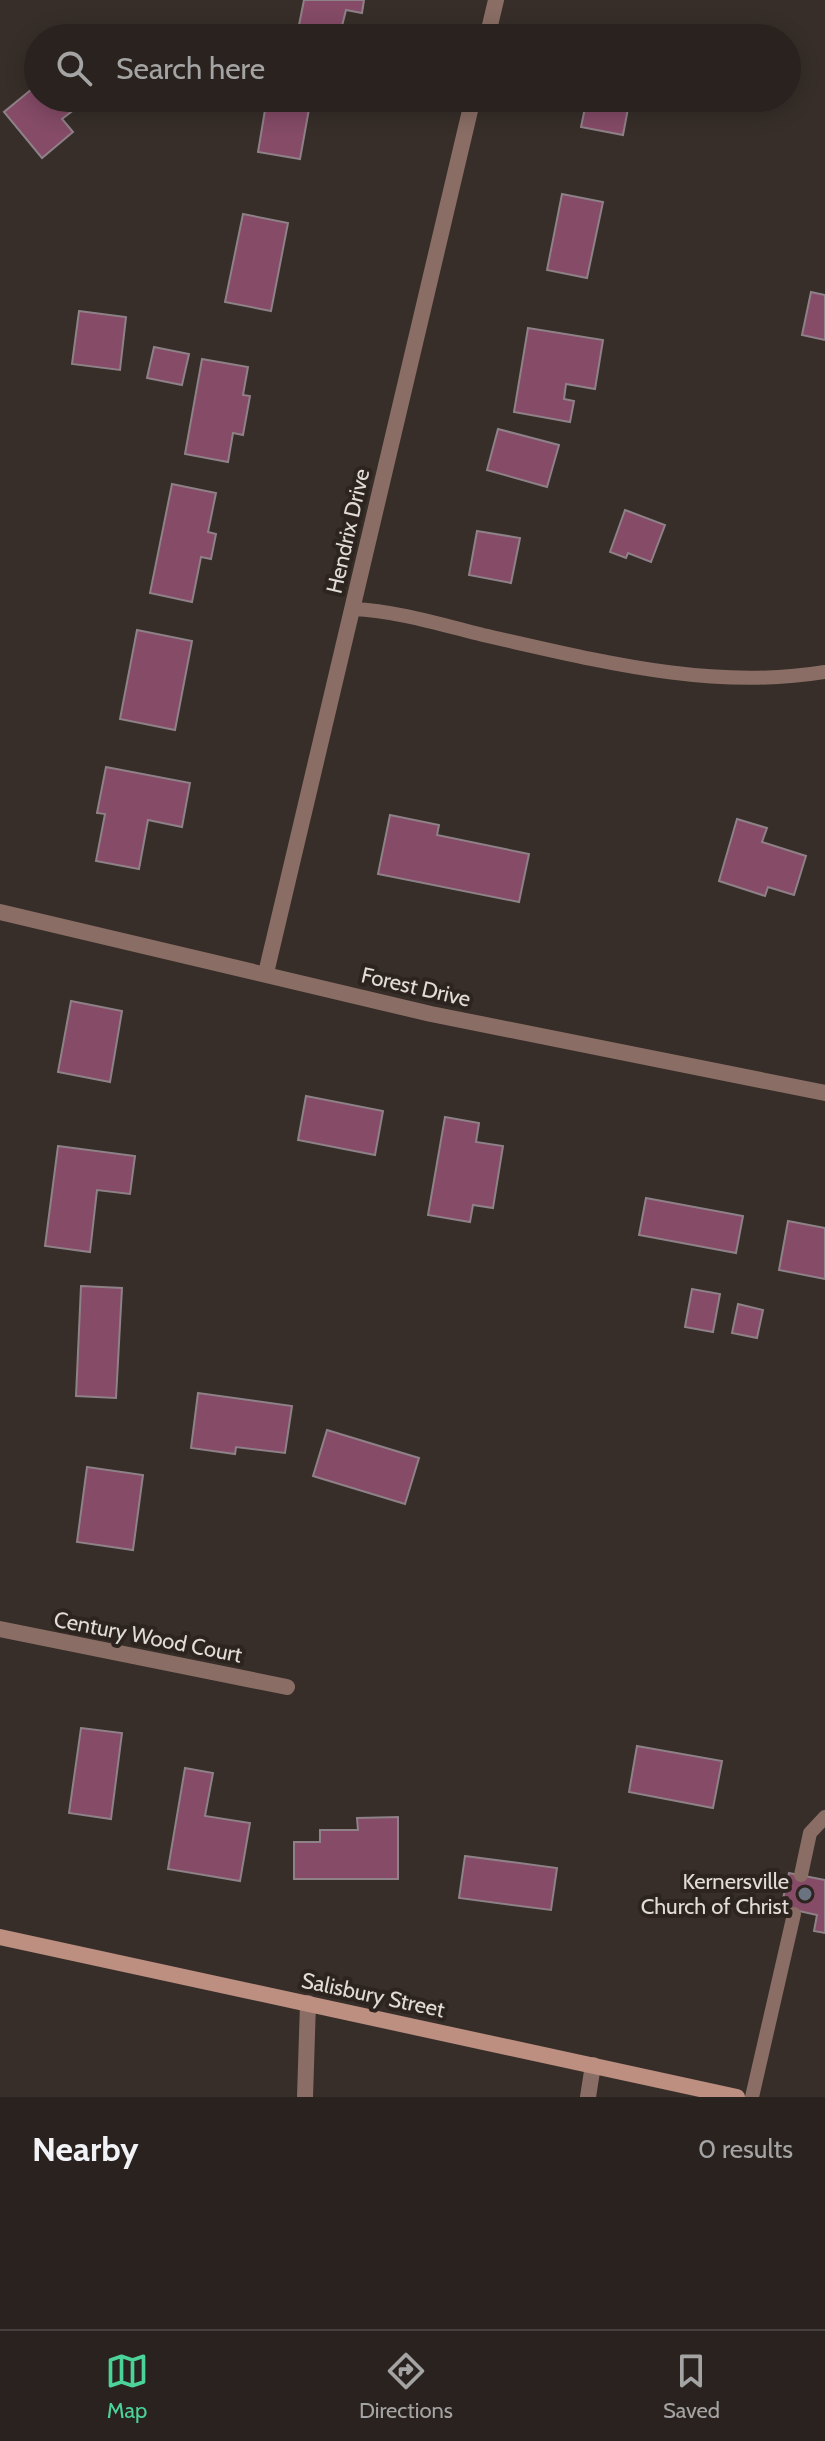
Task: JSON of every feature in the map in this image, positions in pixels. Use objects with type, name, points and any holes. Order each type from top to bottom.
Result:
[{"type":"main road","name":"Salisbury Street","points":[[0,1937],[737,2097]]},
{"type":"street","points":[[490,24],[496,0]]},
{"type":"street","name":"Hendrix Drive","points":[[266,973],[470,112]]},
{"type":"street","name":"Forest Drive","points":[[0,912],[431,1014],[825,1093]]},
{"type":"street","name":"Century Wood Court","points":[[0,1629],[287,1687]]},
{"type":"street","points":[[305,2097],[308,2003]]},
{"type":"street","points":[[588,2097],[593,2065]]},
{"type":"lane","points":[[352,609],[392,611],[617,666],[741,679],[787,678],[825,672]]},
{"type":"lane","points":[[801,1875],[810,1833],[825,1817]]},
{"type":"lane","points":[[752,2097],[794,1914]]},
{"type":"building","points":[[304,0],[364,0],[362,13],[346,10],[342,24],[299,24]]},
{"type":"building","points":[[24,96],[24,112],[71,112],[62,119],[73,132],[42,158],[4,112]]},
{"type":"building","points":[[265,112],[308,112],[300,159],[258,152]]},
{"type":"building","points":[[584,112],[627,112],[623,135],[581,127]]},
{"type":"building","points":[[562,194],[603,202],[587,278],[547,270]]},
{"type":"building","points":[[243,214],[288,223],[271,311],[225,302]]},
{"type":"building","points":[[811,292],[825,295],[825,340],[802,335]]},
{"type":"building","points":[[79,311],[126,317],[120,370],[72,364]]},
{"type":"building","points":[[528,328],[603,340],[595,389],[566,384],[564,399],[574,401],[570,422],[514,412]]},
{"type":"building","points":[[154,347],[189,354],[182,385],[147,378]]},
{"type":"building","points":[[202,359],[248,367],[243,395],[250,396],[243,435],[233,433],[228,462],[185,454]]},
{"type":"building","points":[[498,429],[559,445],[547,487],[487,470]]},
{"type":"building","points":[[172,484],[216,493],[208,532],[216,534],[211,559],[201,557],[192,602],[150,593]]},
{"type":"building","points":[[625,510],[665,525],[651,562],[628,553],[626,558],[610,552]]},
{"type":"building","points":[[477,531],[520,538],[511,583],[469,575]]},
{"type":"building","points":[[137,630],[192,641],[175,730],[120,719]]},
{"type":"building","points":[[106,767],[190,783],[182,827],[148,820],[139,869],[96,861],[105,814],[97,813]]},
{"type":"building","points":[[390,815],[439,825],[437,835],[529,854],[519,902],[378,874]]},
{"type":"building","points":[[737,819],[767,828],[762,842],[806,856],[794,895],[768,887],[765,896],[719,881]]},
{"type":"building","points":[[71,1001],[122,1011],[110,1082],[58,1072]]},
{"type":"building","points":[[306,1096],[383,1111],[375,1155],[298,1140]]},
{"type":"building","points":[[445,1117],[479,1123],[476,1142],[503,1146],[493,1208],[473,1205],[470,1222],[428,1215]]},
{"type":"building","points":[[58,1146],[135,1156],[130,1194],[97,1190],[90,1252],[45,1246]]},
{"type":"building","points":[[646,1198],[743,1216],[736,1253],[639,1235]]},
{"type":"building","points":[[788,1221],[825,1228],[825,1279],[779,1270]]},
{"type":"building","points":[[81,1286],[122,1288],[116,1398],[76,1396]]},
{"type":"building","points":[[692,1289],[720,1294],[713,1332],[685,1327]]},
{"type":"building","points":[[738,1304],[763,1310],[757,1338],[732,1333]]},
{"type":"building","points":[[198,1393],[292,1406],[285,1453],[236,1447],[235,1454],[191,1448]]},
{"type":"building","points":[[327,1430],[419,1458],[405,1504],[313,1476]]},
{"type":"building","points":[[87,1467],[143,1475],[133,1550],[77,1542]]},
{"type":"building","points":[[81,1728],[122,1733],[111,1819],[69,1813]]},
{"type":"building","points":[[637,1746],[722,1761],[713,1808],[629,1792]]},
{"type":"building","points":[[185,1768],[213,1773],[205,1816],[250,1823],[240,1881],[168,1869]]},
{"type":"building","points":[[398,1817],[398,1879],[294,1879],[294,1842],[320,1842],[320,1830],[358,1830],[357,1818]]},
{"type":"building","points":[[465,1856],[557,1868],[551,1910],[459,1898]]},
{"type":"building","name":"Kernersville Church of Christ","points":[[789,1873],[825,1880],[825,1933],[814,1931],[817,1915],[781,1907]]},
{"type":"place","name":"Kernersville Church of Christ","points":[[805,1894]]}]
